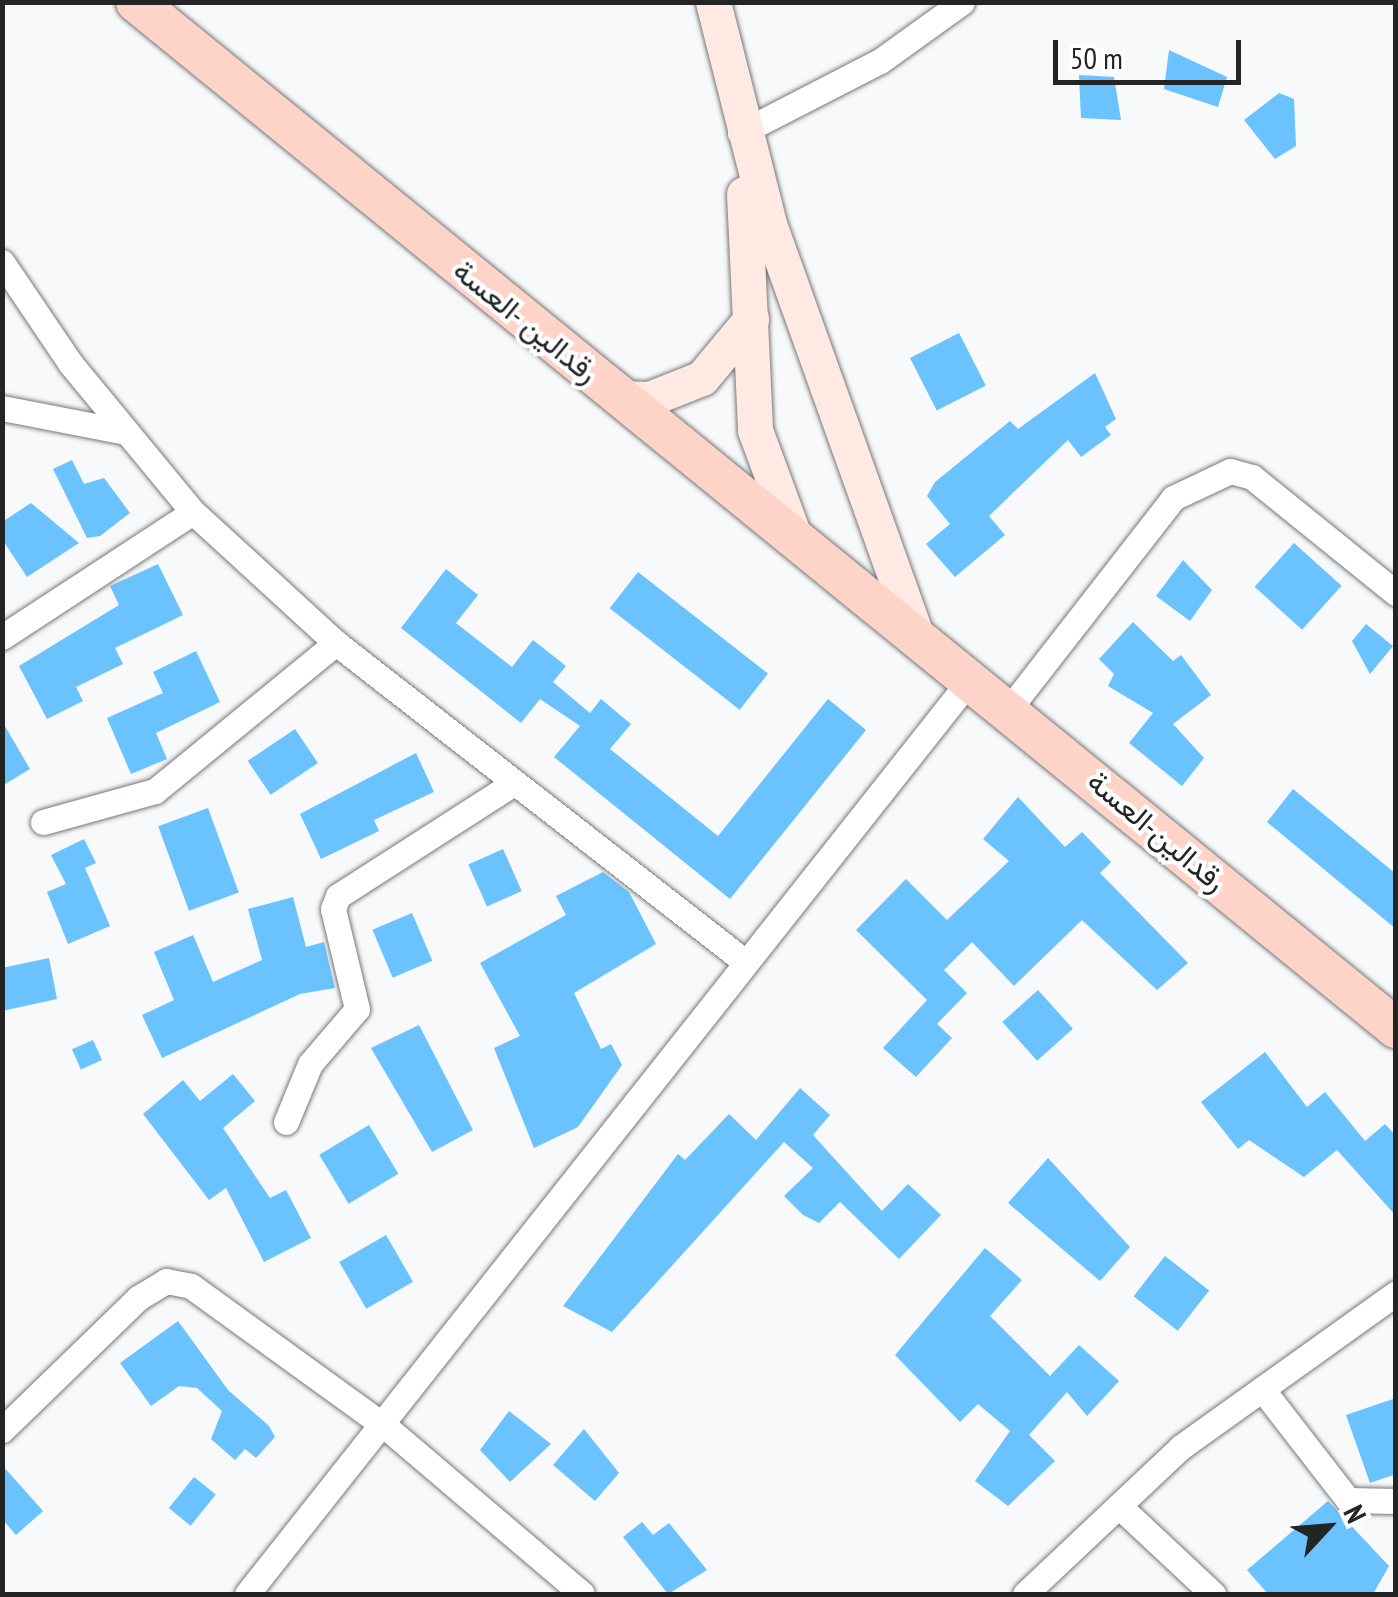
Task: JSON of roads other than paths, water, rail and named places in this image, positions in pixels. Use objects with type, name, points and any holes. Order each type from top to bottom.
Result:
[{"type":"main road","name":"رقدالين -العسة","points":[[136,2],[917,638]]},
{"type":"main road","name":"رقدالين-العسة","points":[[917,638],[1009,709],[1396,1028]]},
{"type":"street","points":[[713,2],[740,133],[917,638]]},
{"type":"street","points":[[740,133],[880,61],[962,2]]},
{"type":"street","points":[[740,133],[760,458],[796,541]]},
{"type":"street","points":[[2,262],[126,432],[193,512],[336,643],[744,960]]},
{"type":"street","points":[[622,398],[659,397],[702,378],[752,320]]},
{"type":"street","points":[[2,408],[126,432]]},
{"type":"street","points":[[1009,709],[1173,498],[1230,471],[1252,477],[1396,592]]},
{"type":"street","points":[[2,637],[193,512]]},
{"type":"street","points":[[43,822],[155,792],[336,643]]},
{"type":"street","points":[[248,1594],[386,1427],[744,960],[969,681]]},
{"type":"street","points":[[286,1122],[310,1064],[357,1009],[333,909],[338,896],[514,783]]},
{"type":"street","points":[[2,1430],[166,1280],[191,1286],[386,1427],[582,1594]]},
{"type":"street","points":[[1025,1594],[1118,1506],[1262,1389],[1396,1293]]},
{"type":"street","points":[[1262,1389],[1348,1500],[1396,1500]]},
{"type":"street","points":[[1118,1506],[1213,1594]]}]
